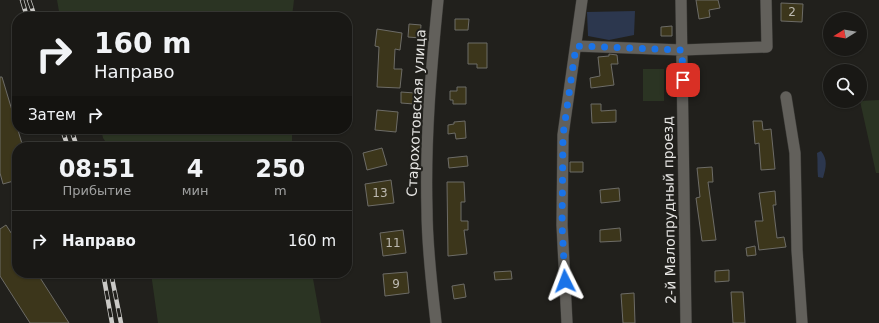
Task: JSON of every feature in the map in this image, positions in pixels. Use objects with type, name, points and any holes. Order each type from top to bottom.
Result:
[{"type":"street","name":"Старохотовская улица","points":[[436,323],[426,212],[426,146],[438,0]]},
{"type":"street","points":[[567,323],[562,225],[563,135],[582,0]]},
{"type":"street","name":"2-й Малопрудный проезд","points":[[681,0],[686,323]]},
{"type":"street","points":[[576,46],[682,50],[767,47],[766,0]]},
{"type":"street","points":[[786,98],[795,153],[797,250],[802,323]]},
{"type":"green space","points":[[57,0],[294,0],[293,12],[59,12]]},
{"type":"green space","points":[[643,69],[664,69],[664,101],[643,101]]},
{"type":"green space","points":[[879,100],[879,173],[876,173],[862,108],[867,108],[867,101]]},
{"type":"green space","points":[[102,134],[292,134],[292,142],[106,142]]},
{"type":"green space","points":[[152,278],[313,278],[321,323],[158,323]]},
{"type":"water","points":[[635,11],[634,35],[609,40],[588,36],[587,12]]},
{"type":"water","points":[[821,151],[825,157],[826,164],[823,178],[818,177],[817,153]]},
{"type":"building","points":[[696,0],[718,0],[720,8],[709,10],[710,17],[699,19]]},
{"type":"building","points":[[781,3],[803,4],[802,22],[781,21]]},
{"type":"building","points":[[455,19],[469,19],[468,30],[455,30]]},
{"type":"building","points":[[409,24],[421,25],[420,38],[408,37]]},
{"type":"building","points":[[672,26],[672,36],[661,36],[661,27]]},
{"type":"building","points":[[377,29],[402,33],[400,50],[395,49],[394,69],[402,69],[400,88],[377,87],[379,47],[375,46]]},
{"type":"building","points":[[468,43],[487,43],[487,68],[477,68],[477,64],[468,64]]},
{"type":"building","points":[[609,54],[617,55],[618,64],[611,64],[614,85],[591,88],[590,78],[600,76],[598,57],[609,56]]},
{"type":"building","points":[[0,77],[2,77],[12,110],[12,134],[19,134],[22,142],[12,142],[12,181],[3,184],[0,173]]},
{"type":"building","points":[[457,87],[466,87],[466,104],[453,104],[453,100],[450,100],[450,91],[457,91]]},
{"type":"building","points":[[401,92],[415,93],[414,104],[401,103]]},
{"type":"building","points":[[591,104],[601,104],[601,111],[616,110],[616,122],[592,123]]},
{"type":"building","points":[[377,110],[398,112],[396,132],[375,130]]},
{"type":"building","points":[[465,121],[466,138],[456,139],[455,133],[448,134],[448,125],[454,124],[454,122]]},
{"type":"building","points":[[753,121],[762,121],[763,130],[771,129],[775,169],[761,170],[759,143],[755,144]]},
{"type":"building","points":[[382,148],[387,165],[367,170],[363,153]]},
{"type":"building","points":[[467,156],[468,166],[449,168],[448,158]]},
{"type":"building","points":[[570,162],[583,162],[583,172],[570,172]]},
{"type":"building","points":[[712,167],[713,182],[708,182],[716,240],[702,241],[696,198],[700,197],[697,168]]},
{"type":"building","points":[[391,180],[394,203],[368,206],[365,184]]},
{"type":"building","points":[[447,182],[464,182],[465,202],[461,202],[461,221],[468,221],[468,230],[464,230],[467,254],[448,256]]},
{"type":"building","points":[[619,188],[620,201],[601,203],[600,190]]},
{"type":"building","points":[[775,191],[776,205],[773,205],[777,238],[784,237],[786,247],[759,250],[755,221],[763,221],[759,193]]},
{"type":"building","points":[[6,225],[12,234],[12,278],[40,278],[69,323],[30,323],[0,276],[0,229]]},
{"type":"building","points":[[620,228],[621,241],[600,242],[600,230]]},
{"type":"building","points":[[403,230],[406,253],[383,256],[380,233]]},
{"type":"building","points":[[755,246],[756,255],[747,256],[746,248]]},
{"type":"building","points":[[729,270],[729,281],[715,282],[715,271]]},
{"type":"building","points":[[511,271],[512,279],[495,280],[494,272]]},
{"type":"building","points":[[407,272],[409,293],[385,296],[383,274]]},
{"type":"building","points":[[464,284],[466,297],[454,299],[452,286]]},
{"type":"building","points":[[731,292],[743,292],[745,323],[733,323]]},
{"type":"building","points":[[634,293],[635,323],[623,323],[621,294]]},
{"type":"railway","points":[[22,0],[26,12]]},
{"type":"railway","points":[[29,0],[33,12]]},
{"type":"railway","points":[[64,134],[66,142]]},
{"type":"railway","points":[[73,134],[75,142]]},
{"type":"railway","points":[[104,278],[112,323]]},
{"type":"railway","points":[[112,278],[121,323]]},
{"type":"route","points":[[565,281],[562,225],[563,135],[576,46],[682,50],[683,80]]}]
